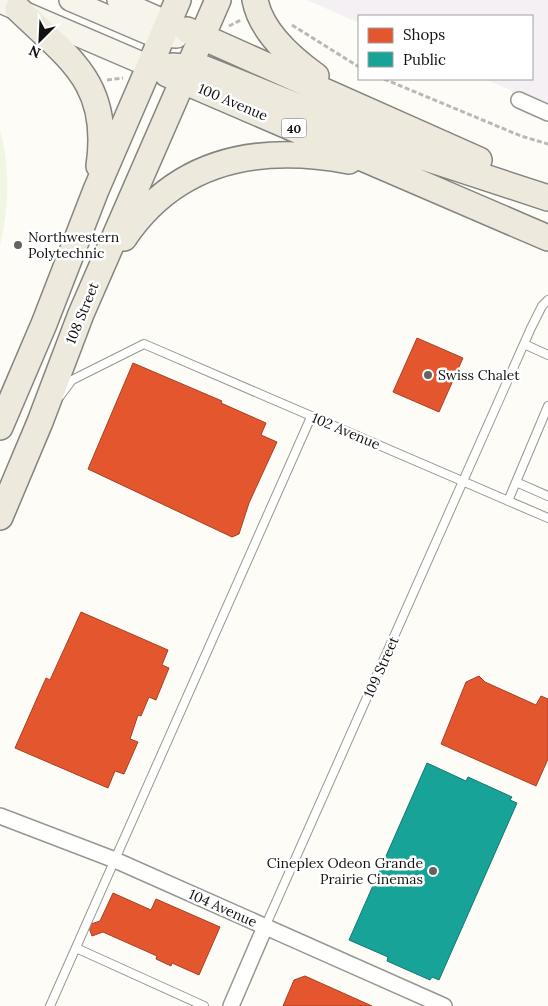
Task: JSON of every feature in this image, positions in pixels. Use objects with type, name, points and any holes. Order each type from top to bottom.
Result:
[{"type":"main road","points":[[70,0],[165,30],[202,36],[548,191]]},
{"type":"main road","points":[[118,0],[165,30]]},
{"type":"main road","points":[[0,427],[44,324],[96,190],[178,0]]},
{"type":"main road","name":"108 Street","points":[[0,517],[40,422],[81,314],[218,0]]},
{"type":"main road","points":[[255,0],[264,23],[293,60],[364,108]]},
{"type":"main road","points":[[9,5],[76,64],[86,78],[95,98],[100,118],[102,142],[96,190]]},
{"type":"main road","name":"100 Avenue","points":[[9,5],[150,66],[185,73],[407,176],[548,238]]},
{"type":"main road","points":[[185,73],[203,68],[414,154],[548,198]]},
{"type":"main road","points":[[81,314],[120,244],[139,217],[162,194],[187,177],[212,166],[242,158],[301,155],[370,166],[407,176]]},
{"type":"street","points":[[519,100],[548,113]]},
{"type":"street","name":"104 Avenue","points":[[0,816],[115,860],[444,1006]]},
{"type":"street","name":"109 Street","points":[[231,1006],[265,928]]},
{"type":"lane","name":"109 Street","points":[[265,928],[531,328],[542,306],[548,300]]},
{"type":"lane","name":"102 Avenue","points":[[40,422],[72,380],[144,344],[548,518]]},
{"type":"lane","points":[[524,344],[548,355]]},
{"type":"lane","points":[[508,501],[548,406]]},
{"type":"lane","points":[[50,1006],[312,417]]},
{"type":"lane","points":[[516,482],[548,496]]},
{"type":"lane","points":[[76,948],[204,1006]]},
{"type":"path","points":[[106,80],[126,77]]},
{"type":"path","points":[[386,80],[521,136],[548,144]]},
{"type":"shaded area","points":[[307,0],[548,0],[548,107],[487,80],[533,80],[533,15],[358,15],[358,23]]},
{"type":"green space","points":[[0,130],[7,173],[7,202],[0,245]]},
{"type":"building: Shops","name":"Swiss Chalet","points":[[417,338],[463,358],[439,412],[393,392]]},
{"type":"building: Shops","points":[[133,363],[222,401],[221,403],[266,423],[261,435],[277,442],[249,503],[239,534],[232,537],[88,469]]},
{"type":"building: Shops","points":[[81,612],[168,650],[162,665],[169,668],[156,700],[149,697],[141,716],[138,715],[130,739],[138,742],[124,774],[115,771],[108,788],[15,748],[46,678],[50,680]]},
{"type":"building: Shops","points":[[479,676],[485,682],[536,705],[541,696],[548,699],[548,759],[536,786],[441,744],[466,682]]},
{"type":"building: Shops","points":[[113,893],[151,910],[156,899],[220,927],[199,975],[172,963],[171,966],[156,959],[157,956],[103,932],[92,936],[88,925],[100,921]]},
{"type":"building: Shops","points":[[305,976],[372,1006],[283,1006],[294,980]]},
{"type":"building: Public","name":"Cineplex Odeon Grande Prairie Cinemas","points":[[427,763],[466,781],[468,777],[512,797],[510,800],[517,803],[439,980],[432,977],[430,980],[387,961],[388,957],[349,940]]},
{"type":"place","name":"Northwestern Polytechnic","points":[[18,245]]},
{"type":"place","name":"Swiss Chalet","points":[[428,375]]},
{"type":"place","name":"Cineplex Odeon Grande Prairie Cinemas","points":[[433,871]]}]
